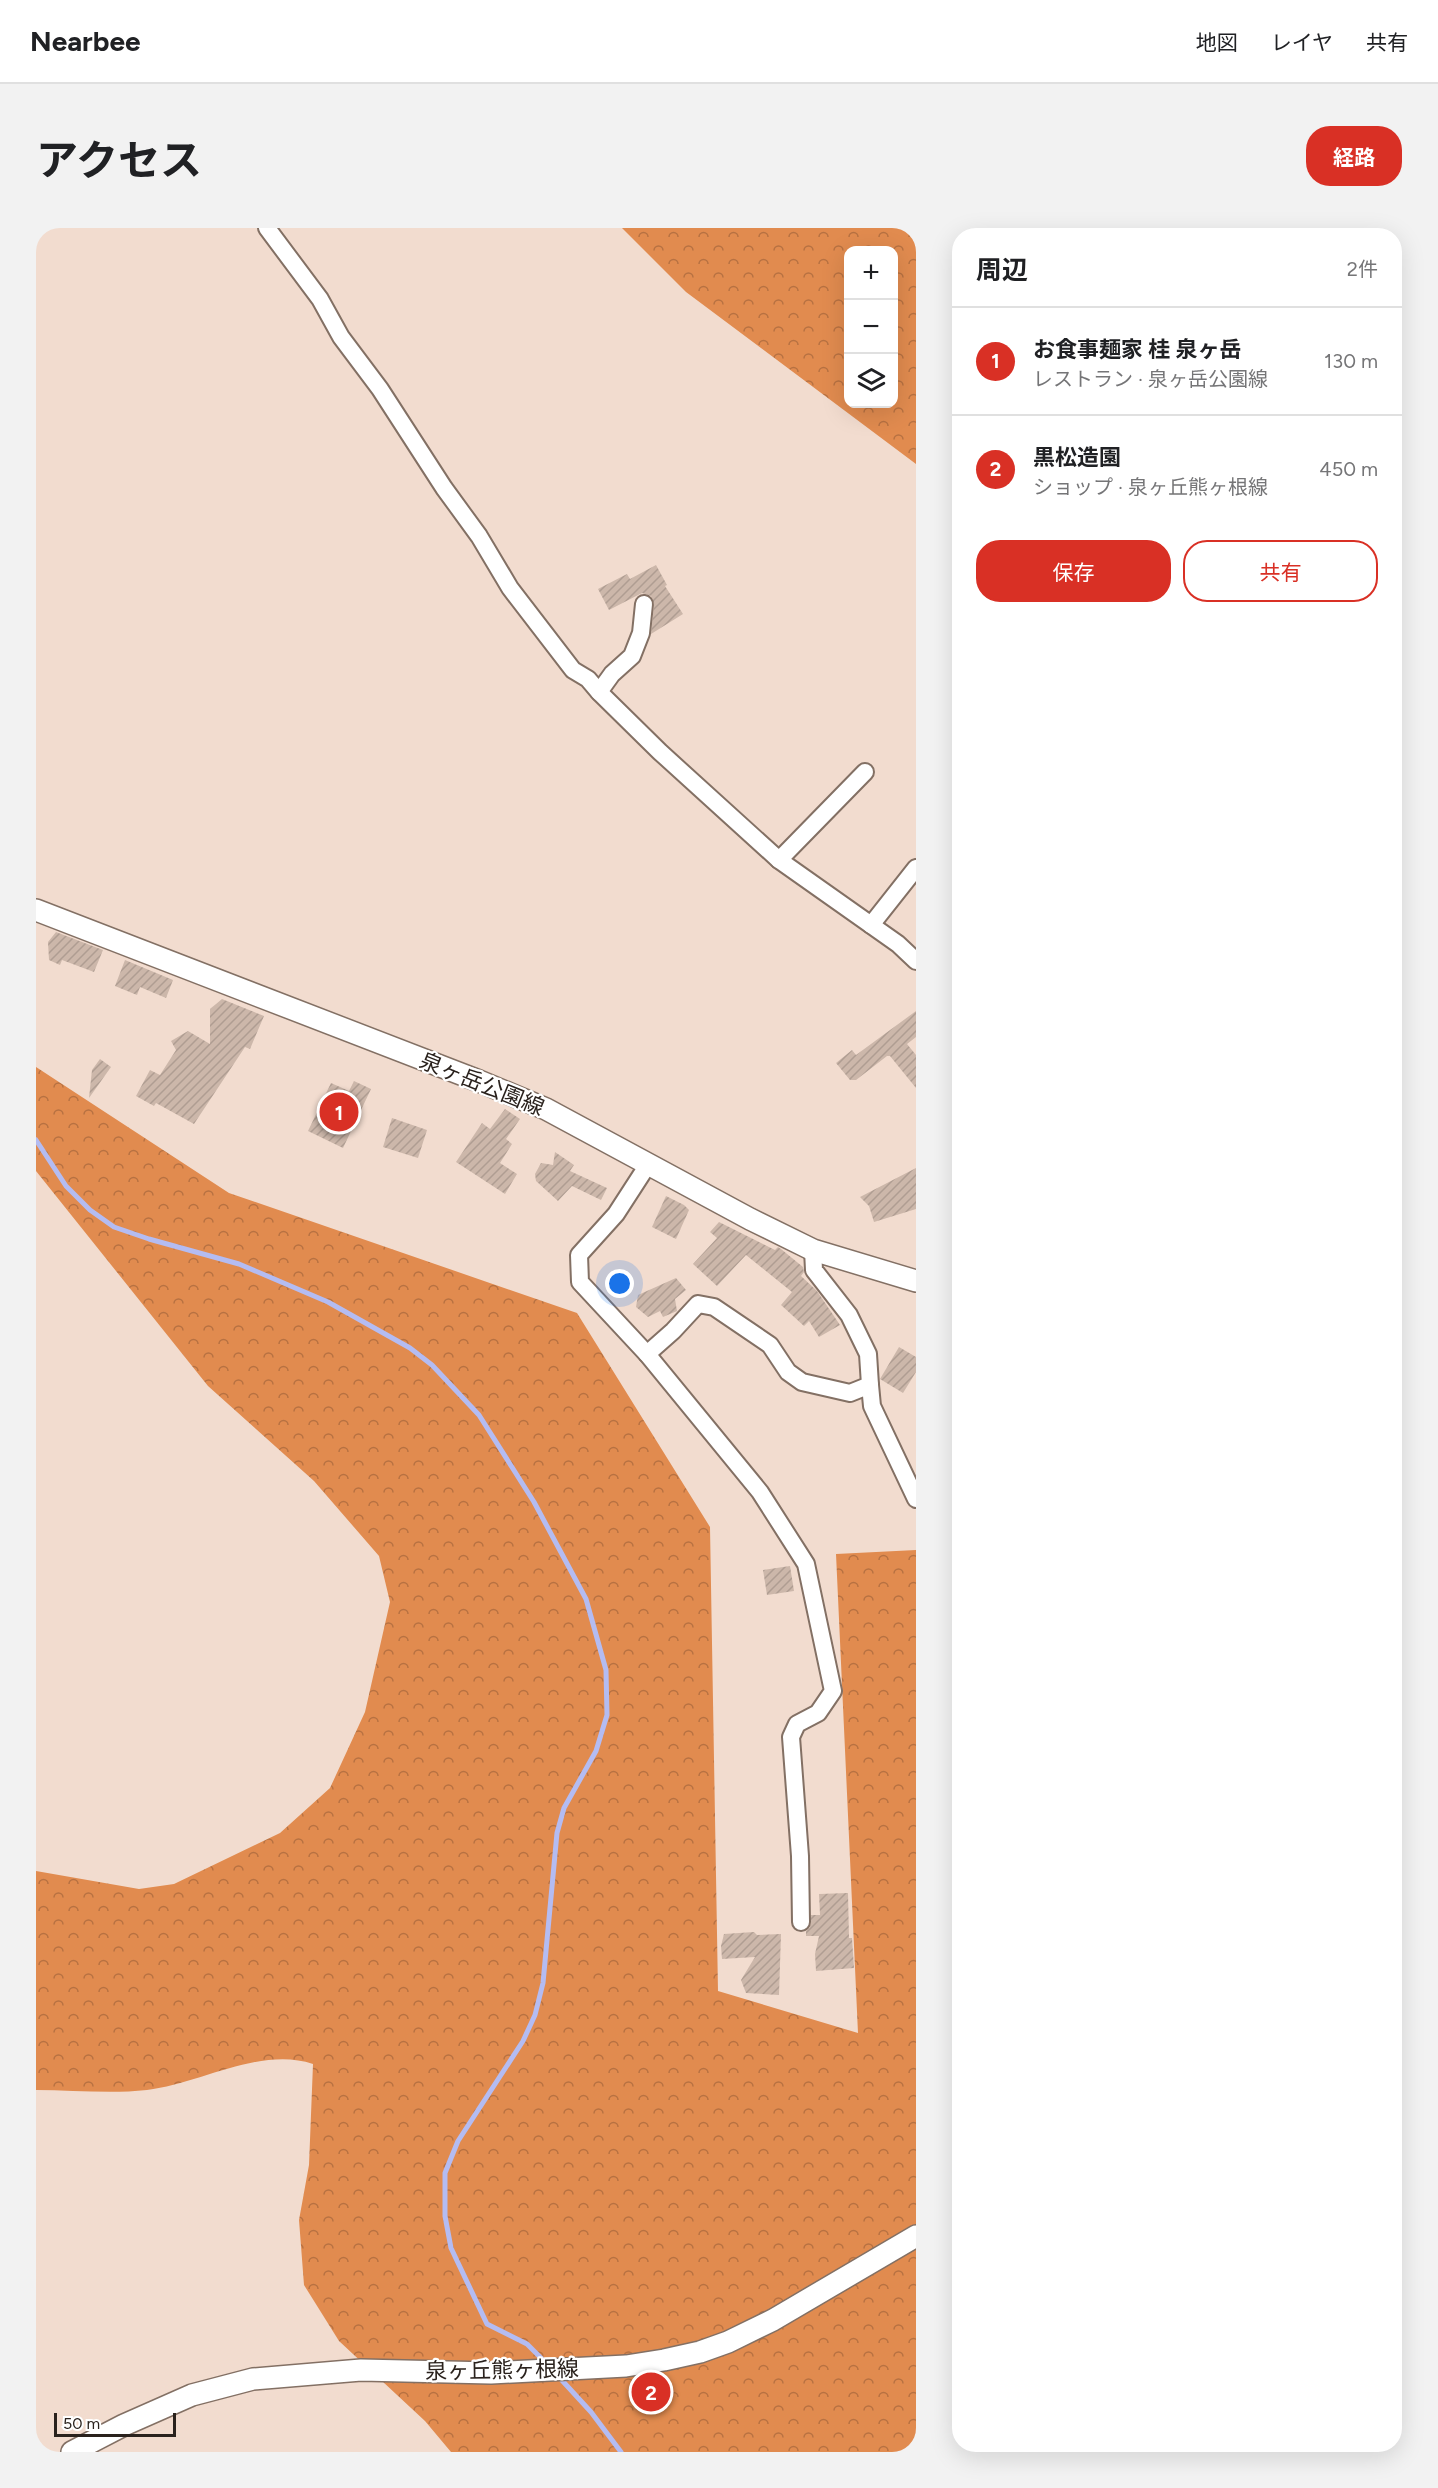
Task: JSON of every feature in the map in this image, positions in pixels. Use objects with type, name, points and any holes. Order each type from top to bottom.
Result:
[{"type":"main road","name":"泉ヶ岳公園線","points":[[40,909],[546,1109],[750,1219],[813,1250],[916,1281]]},
{"type":"main road","name":"泉ヶ丘熊ヶ根線","points":[[72,2452],[124,2425],[192,2395],[253,2379],[362,2370],[491,2373],[538,2371],[626,2366],[664,2361],[729,2342],[784,2314],[916,2236]]},
{"type":"street","points":[[267,228],[320,299],[341,337],[380,388],[444,488],[479,536],[510,588],[573,670],[588,679],[599,692],[779,860],[898,944],[916,962]]},
{"type":"street","points":[[599,692],[612,674],[632,656],[641,633],[644,604]]},
{"type":"street","points":[[779,860],[865,772]]},
{"type":"street","points":[[871,925],[916,868]]},
{"type":"street","points":[[649,1163],[616,1214],[579,1255],[580,1282],[647,1354],[760,1492],[806,1564],[833,1691],[818,1713],[797,1724],[791,1737],[800,1856],[801,1922]]},
{"type":"street","points":[[813,1250],[814,1270],[849,1315],[868,1353],[872,1406],[916,1499]]},
{"type":"street","points":[[647,1354],[674,1331],[698,1304],[714,1307],[770,1345],[788,1372],[802,1382],[850,1393],[870,1385]]},
{"type":"green space","points":[[622,228],[916,228],[916,464],[686,292]]},
{"type":"green space","points":[[36,1067],[229,1193],[577,1313],[710,1527],[718,1991],[858,2033],[836,1554],[916,1550],[916,2452],[451,2452],[425,2421],[339,2341],[304,2285],[299,2220],[309,2165],[313,2064],[293,2060],[252,2063],[147,2090],[106,2092],[36,2090],[36,1871],[139,1889],[174,1884],[280,1833],[330,1788],[365,1712],[390,1602],[379,1556],[314,1481],[208,1386],[36,1171]]},
{"type":"building","points":[[656,565],[667,585],[665,586],[683,614],[651,634],[654,605],[651,596],[642,593],[609,610],[598,589],[627,574],[630,579]]},
{"type":"building","points":[[56,932],[103,950],[94,972],[62,960],[60,965],[49,960],[48,942]]},
{"type":"building","points":[[125,960],[173,980],[166,998],[140,987],[137,995],[115,986]]},
{"type":"building","points":[[222,999],[264,1016],[250,1049],[245,1047],[194,1124],[156,1103],[154,1106],[136,1096],[150,1070],[160,1075],[176,1050],[171,1041],[188,1031],[210,1044],[210,1009]]},
{"type":"building","points":[[916,1011],[916,1037],[907,1044],[916,1055],[916,1088],[890,1056],[856,1080],[850,1080],[836,1063],[852,1050],[856,1055]]},
{"type":"building","points":[[100,1059],[111,1067],[89,1098],[92,1070]]},
{"type":"building","points":[[354,1081],[371,1089],[343,1148],[308,1131],[331,1083],[349,1091]]},
{"type":"building","points":[[505,1109],[520,1119],[506,1139],[512,1144],[500,1163],[517,1174],[505,1194],[456,1162],[482,1123],[490,1129]]},
{"type":"building","points":[[392,1118],[427,1130],[418,1158],[383,1147]]},
{"type":"building","points":[[555,1152],[574,1165],[570,1171],[607,1188],[601,1200],[572,1186],[558,1201],[536,1181],[535,1174],[541,1163],[553,1165]]},
{"type":"building","points":[[916,1168],[916,1209],[874,1222],[869,1206],[860,1197]]},
{"type":"building","points":[[666,1196],[689,1210],[676,1239],[652,1227]]},
{"type":"building","points":[[719,1222],[775,1250],[778,1247],[803,1267],[804,1272],[801,1276],[817,1291],[840,1325],[819,1337],[809,1321],[804,1326],[781,1305],[792,1292],[746,1255],[717,1286],[693,1264],[717,1238],[710,1232]]},
{"type":"building","points":[[676,1278],[686,1290],[675,1299],[677,1311],[663,1317],[660,1311],[648,1317],[636,1307],[638,1295]]},
{"type":"building","points":[[899,1347],[916,1357],[916,1372],[903,1393],[880,1379]]},
{"type":"building","points":[[790,1566],[794,1591],[767,1595],[763,1570]]},
{"type":"building","points":[[848,1893],[849,1938],[852,1938],[854,1968],[816,1971],[815,1954],[819,1936],[806,1936],[806,1931],[810,1927],[811,1915],[820,1915],[819,1894]]},
{"type":"building","points":[[754,1932],[757,1935],[781,1934],[779,1995],[746,1993],[741,1980],[755,1957],[722,1959],[721,1946],[724,1934]]},
{"type":"waterway","points":[[36,1140],[66,1186],[90,1210],[114,1227],[239,1264],[328,1302],[410,1348],[432,1365],[479,1415],[534,1502],[586,1599],[606,1670],[607,1715],[596,1751],[564,1808],[557,1833],[543,1983],[535,2015],[523,2041],[458,2141],[445,2173],[445,2216],[451,2248],[487,2324],[527,2344],[546,2363]]},
{"type":"waterway","points":[[558,2376],[591,2412],[621,2452]]},
{"type":"place","name":"お食事麺家 桂 泉ヶ岳","points":[[339,1112]]},
{"type":"place","name":"黒松造園","points":[[651,2392]]}]
